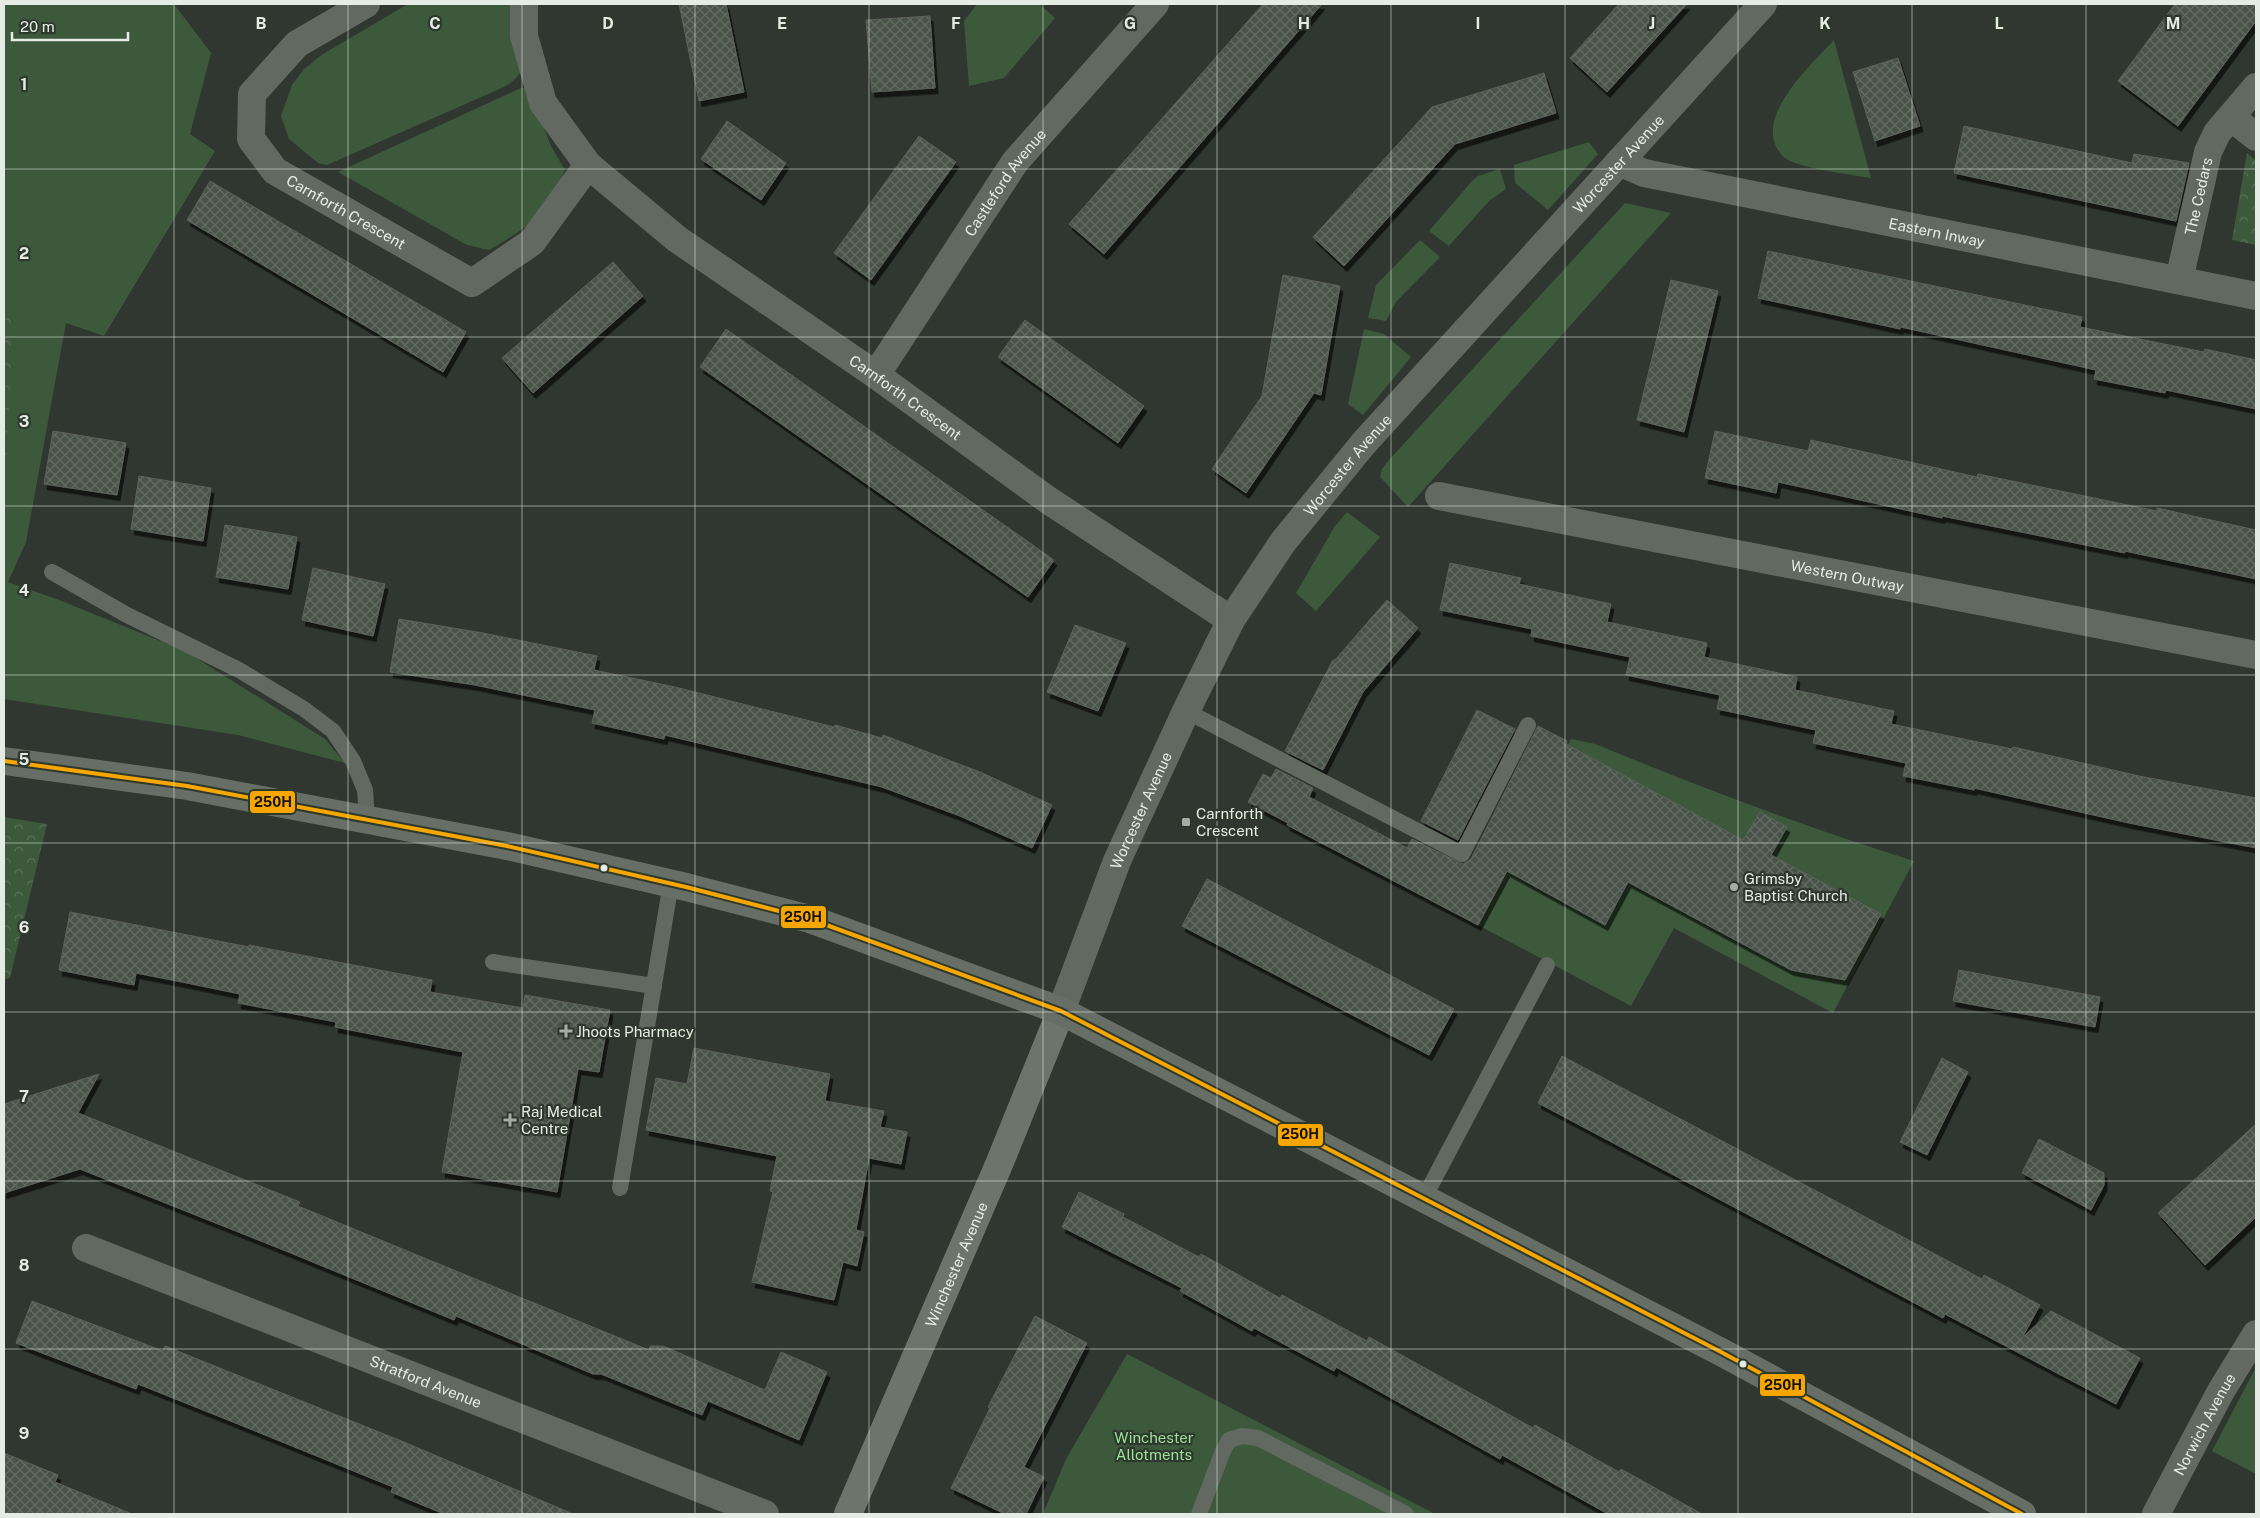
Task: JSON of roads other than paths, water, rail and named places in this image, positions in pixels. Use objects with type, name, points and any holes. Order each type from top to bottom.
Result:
[{"type":"highway","points":[[4,761],[187,786],[507,846],[671,884],[810,919],[1061,1011],[1712,1348],[2022,1514]]},
{"type":"street","name":"Carnforth Crescent","points":[[366,4],[297,44],[252,94],[251,140],[275,171],[472,283],[532,242],[588,165]]},
{"type":"street","name":"Carnforth Crescent","points":[[524,4],[524,36],[543,103],[588,165],[678,239],[876,375],[1048,500],[1231,620]]},
{"type":"street","name":"Castleford Avenue","points":[[876,375],[1015,162],[1155,4]]},
{"type":"street","name":"Worcester Avenue","points":[[1061,1011],[1117,861],[1186,711],[1231,620],[1283,542],[1363,444],[1763,4]]},
{"type":"street","name":"The Cedars","points":[[2179,280],[2208,152],[2217,133],[2256,86]]},
{"type":"street","points":[[2231,117],[2256,138]]},
{"type":"street","name":"Eastern Inway","points":[[1620,162],[1644,173],[2256,296]]},
{"type":"street","name":"Western Outway","points":[[1439,496],[2256,655]]},
{"type":"street","name":"Winchester Avenue","points":[[848,1514],[1000,1162],[1061,1011]]},
{"type":"street","name":"Stratford Avenue","points":[[86,1248],[765,1514]]},
{"type":"street","name":"Norwich Avenue","points":[[2156,1514],[2221,1391],[2256,1334]]},
{"type":"lane","points":[[52,572],[127,615],[239,670],[304,709],[318,720],[333,732],[353,761],[365,790],[367,820]]},
{"type":"lane","points":[[1186,711],[1462,854],[1528,726]]},
{"type":"lane","points":[[620,1188],[671,884]]},
{"type":"lane","points":[[493,962],[654,986]]},
{"type":"lane","points":[[1424,1198],[1548,965]]},
{"type":"lane","points":[[1198,1514],[1229,1440],[1242,1436],[1258,1438],[1406,1514]]},
{"type":"place","name":"Carnforth Crescent","points":[[1186,822]]},
{"type":"place","name":"Grimsby Baptist Church","points":[[1734,887]]},
{"type":"place","name":"Jhoots Pharmacy","points":[[566,1031]]},
{"type":"place","name":"Raj Medical Centre","points":[[510,1120]]},
{"type":"park label","name":"Winchester Allotments","points":[[1154,1446]]}]
